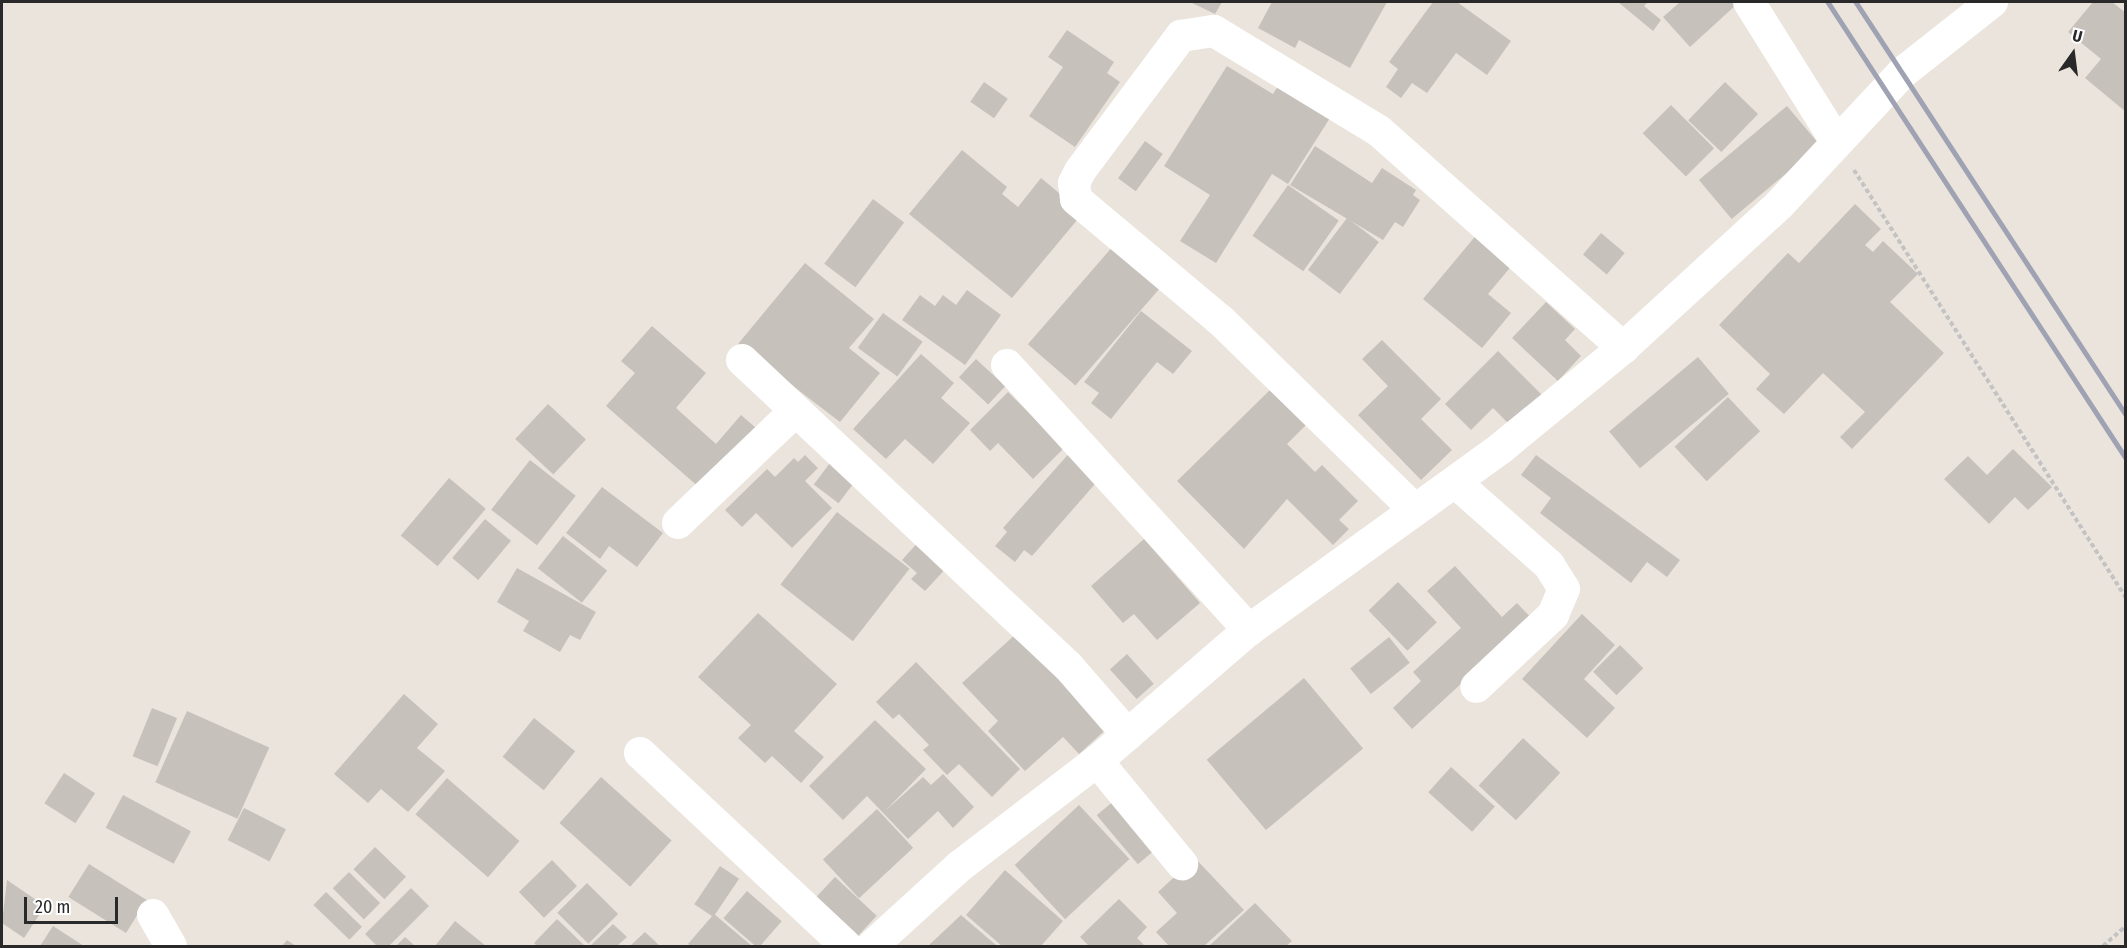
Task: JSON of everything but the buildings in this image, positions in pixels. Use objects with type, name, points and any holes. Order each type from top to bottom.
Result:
[{"type":"street","points":[[1749,2],[1836,141]]},
{"type":"street","points":[[877,945],[960,866],[1097,761],[1250,630],[1455,482],[1623,348],[1779,205],[1836,141],[1902,73],[1992,2]]},
{"type":"street","points":[[1415,510],[1220,320],[1076,199],[1074,183],[1080,171],[1181,36],[1196,30],[1214,31],[1378,132],[1623,348]]},
{"type":"street","points":[[742,360],[1068,666],[1128,735]]},
{"type":"street","points":[[1008,364],[1250,630]]},
{"type":"street","points":[[678,524],[795,411]]},
{"type":"street","points":[[1455,482],[1549,565],[1564,589],[1554,615],[1476,687]]},
{"type":"street","points":[[640,753],[846,946]]},
{"type":"street","points":[[1097,761],[1182,864]]},
{"type":"street","points":[[153,915],[171,946]]},
{"type":"path","points":[[1836,141],[2126,598]]},
{"type":"path","points":[[2103,946],[2126,926]]},
{"type":"railway","points":[[1828,2],[2126,458]]},
{"type":"railway","points":[[1856,2],[2126,415]]}]
